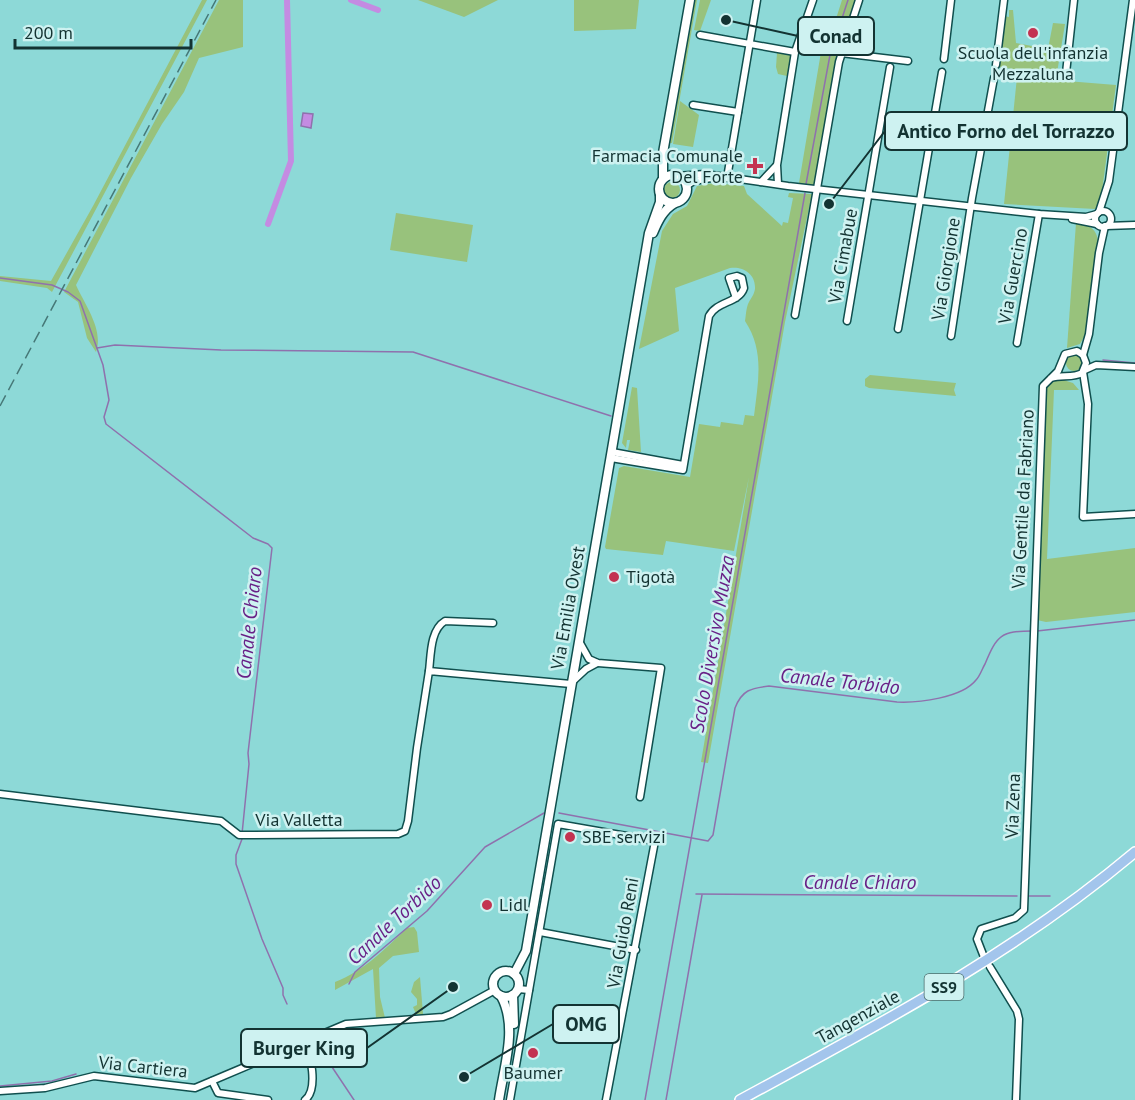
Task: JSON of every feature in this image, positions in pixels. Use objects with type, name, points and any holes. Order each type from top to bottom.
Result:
[{"type":"main road","points":[[665,147],[669,167],[686,186],[683,198],[676,203],[666,201],[660,195],[659,186],[663,179],[662,162],[690,0]]},
{"type":"main road","points":[[663,179],[675,176]]},
{"type":"main road","name":"Via Emilia Ovest","points":[[514,974],[526,951],[650,226],[660,202],[660,195]]},
{"type":"main road","name":"Via Emilia Ovest","points":[[648,244],[665,210],[676,203]]},
{"type":"main road","name":"Tangenziale","points":[[740,1100],[975,969],[1031,932],[1135,852]]},
{"type":"main road","points":[[499,1100],[510,1030],[507,1007],[494,982],[498,975],[506,972],[514,974],[518,981],[513,1024],[510,1030]]},
{"type":"main road","points":[[498,993],[515,992]]},
{"type":"street","points":[[727,178],[757,0]]},
{"type":"street","points":[[777,184],[777,165],[795,52],[813,0]]},
{"type":"street","points":[[795,315],[841,52],[859,0]]},
{"type":"street","points":[[944,59],[951,0]]},
{"type":"street","points":[[996,65],[1004,0]]},
{"type":"street","points":[[1066,73],[1074,0]]},
{"type":"street","points":[[1102,225],[1110,222],[1109,181],[1133,0]]},
{"type":"street","points":[[700,36],[795,52]]},
{"type":"street","points":[[841,52],[908,61]]},
{"type":"street","name":"Via Cimabue","points":[[847,321],[890,67]]},
{"type":"street","points":[[898,328],[942,72]]},
{"type":"street","name":"Via Giorgione","points":[[951,336],[970,207],[994,78]]},
{"type":"street","points":[[693,105],[738,112]]},
{"type":"street","points":[[761,182],[777,165]]},
{"type":"street","points":[[769,183],[771,172]]},
{"type":"street","points":[[675,176],[698,174],[1040,214],[1086,217],[1098,213],[1133,225]]},
{"type":"street","points":[[686,186],[701,179],[717,177]]},
{"type":"street","points":[[1102,225],[1095,219],[1109,181]]},
{"type":"street","name":"Via Guercino","points":[[1017,343],[1040,214]]},
{"type":"street","points":[[1054,215],[1102,225],[1133,225]]},
{"type":"street","points":[[1102,225],[1084,356],[1088,396],[1083,517],[1135,514]]},
{"type":"street","points":[[611,455],[683,468],[709,316],[715,307],[736,298]]},
{"type":"street","points":[[1088,332],[1083,343],[1063,357],[1061,365],[1063,370],[1081,382],[1088,396]]},
{"type":"street","points":[[1073,351],[1107,365]]},
{"type":"street","name":"Via Gentile da Fabriano","points":[[1034,624],[1043,386],[1061,365]]},
{"type":"street","points":[[1051,378],[1071,376],[1093,366],[1135,367]]},
{"type":"street","name":"Via Valletta","points":[[0,794],[221,821],[241,835],[394,835],[405,831],[408,821],[435,632],[445,621],[493,623]]},
{"type":"street","name":"Via Zena","points":[[984,957],[977,944],[981,929],[1015,918],[1024,910],[1034,624]]},
{"type":"street","points":[[579,640],[593,662]]},
{"type":"street","points":[[576,659],[661,668],[640,796]]},
{"type":"street","points":[[429,670],[571,683],[593,662]]},
{"type":"street","name":"Via Guido Reni","points":[[540,932],[558,824],[655,841],[606,1100]]},
{"type":"street","points":[[510,1100],[540,932],[636,950]]},
{"type":"street","points":[[990,967],[1017,1011],[1019,1019],[1016,1100]]},
{"type":"street","points":[[515,992],[529,990]]},
{"type":"street","name":"Via Cartiera","points":[[0,1091],[45,1088],[94,1076],[190,1088],[350,1023],[446,1016],[498,993]]},
{"type":"street","points":[[305,1040],[311,1061],[311,1092],[305,1100]]},
{"type":"street","name":"Via Cartiera","points":[[212,1081],[218,1093],[268,1100]]},
{"type":"green space","points":[[202,0],[207,0],[52,292],[47,288],[0,281],[0,276],[51,281]]},
{"type":"green space","points":[[219,0],[243,0],[243,47],[199,58],[184,92],[162,124],[131,178],[76,285],[96,326],[98,344],[96,352],[87,338],[78,302],[64,292]]},
{"type":"green space","points":[[418,0],[498,0],[464,17]]},
{"type":"green space","points":[[574,0],[639,0],[636,29],[574,31]]},
{"type":"green space","points":[[693,0],[697,0],[672,143],[669,143]]},
{"type":"green space","points":[[700,0],[711,0],[700,31],[694,30]]},
{"type":"green space","points":[[842,0],[857,0],[837,54],[816,183],[814,185],[799,183],[821,52],[825,53]]},
{"type":"green space","points":[[1009,10],[1013,10],[1016,43],[1048,49],[1053,23],[1065,24],[1057,73],[1062,74],[1061,76],[998,67],[1004,16],[1009,17]]},
{"type":"green space","points":[[777,53],[791,55],[787,76],[778,74]]},
{"type":"green space","points":[[1017,77],[1116,85],[1101,199],[1095,209],[1004,204]]},
{"type":"green space","points":[[680,101],[699,115],[693,147],[673,144]]},
{"type":"green space","points":[[669,182],[675,182],[680,190],[678,196],[669,198],[664,193],[664,187]]},
{"type":"green space","points":[[714,183],[744,186],[747,194],[782,226],[783,222],[788,223],[793,198],[788,197],[789,193],[812,194],[785,322],[708,763],[701,762],[749,477],[734,551],[666,541],[663,555],[606,549],[605,547],[619,468],[624,466],[690,477],[699,424],[720,427],[721,422],[743,425],[745,415],[754,416],[758,355],[745,321],[747,306],[755,291],[755,284],[748,272],[740,268],[730,268],[675,288],[679,331],[639,349],[662,231],[673,214],[687,206],[697,186]]},
{"type":"green space","points":[[396,213],[473,225],[467,262],[390,250]]},
{"type":"green space","points":[[1076,223],[1091,228],[1096,233],[1098,242],[1085,335],[1080,344],[1067,348]]},
{"type":"green space","points":[[1074,355],[1080,357],[1082,363],[1080,369],[1074,371],[1068,369],[1066,363],[1068,357]]},
{"type":"green space","points":[[870,375],[956,383],[954,390],[956,396],[869,388],[865,386],[865,379]]},
{"type":"green space","points":[[1057,378],[1073,383],[1079,390],[1054,390],[1047,559],[1135,548],[1135,612],[1046,622],[1037,620],[1045,390]]},
{"type":"green space","points":[[632,387],[637,388],[641,452],[628,450],[630,440],[627,440],[626,448],[622,443]]},
{"type":"green space","points":[[414,927],[417,932],[419,952],[393,956],[379,968],[380,997],[385,1018],[376,1018],[373,969],[335,990],[335,982],[365,965],[407,928]]},
{"type":"green space","points":[[420,977],[423,1014],[416,1014],[413,1007],[417,1005],[417,999],[411,992],[414,982]]},
{"type":"shaded area","points":[[303,113],[313,114],[311,128],[301,126]]},
{"type":"waterway","points":[[268,224],[291,161],[287,0]]},
{"type":"waterway","points":[[351,0],[378,10]]},
{"type":"waterway","name":"Scolo Diversivo Muzza","points":[[806,184],[830,55],[848,0]]},
{"type":"waterway","name":"Scolo Diversivo Muzza","points":[[645,1100],[805,193]]},
{"type":"waterway","name":"Canale Chiaro","points":[[0,278],[52,285],[68,292],[80,301],[103,365],[109,400],[104,417],[106,424],[253,538],[272,548],[248,753],[249,764],[242,834]]},
{"type":"waterway","points":[[97,348],[115,345],[221,350],[413,352],[611,416]]},
{"type":"waterway","points":[[1103,360],[1135,363]]},
{"type":"waterway","name":"Canale Torbido","points":[[1037,631],[1135,620]]},
{"type":"waterway","name":"Canale Torbido","points":[[559,813],[708,841],[713,835],[735,708],[741,697],[748,691],[769,686],[897,702],[916,702],[939,698],[961,691],[976,680],[993,647],[1002,637],[1014,632],[1033,631]]},
{"type":"waterway","name":"Canale Torbido","points":[[349,984],[355,972],[427,911],[485,847],[544,813]]},
{"type":"waterway","name":"Canale Chiaro","points":[[242,839],[236,855],[236,864],[287,1004]]},
{"type":"waterway","name":"Canale Chiaro","points":[[696,894],[1017,896]]},
{"type":"waterway","name":"Canale Chiaro","points":[[666,1100],[702,895]]},
{"type":"waterway","name":"Canale Chiaro","points":[[1027,896],[1050,896]]},
{"type":"waterway","name":"Canale Chiaro","points":[[318,1046],[354,1100]]},
{"type":"waterway","name":"Canale Torbido","points":[[0,1086],[52,1081],[76,1074]]},
{"type":"railway","points":[[0,406],[216,0]]},
{"type":"place","name":"Conad","points":[[726,20]]},
{"type":"place","name":"Scuola dell'infanzia Mezzaluna","points":[[1033,33]]},
{"type":"place","name":"Farmacia Comunale Del Forte","points":[[755,166]]},
{"type":"place","name":"Antico Forno del Torrazzo","points":[[829,204]]},
{"type":"place","name":"Tigotà","points":[[614,577]]},
{"type":"place","name":"SBE servizi","points":[[570,837]]},
{"type":"place","name":"Lidl","points":[[487,905]]},
{"type":"place","name":"Burger King","points":[[453,987]]},
{"type":"place","name":"Baumer","points":[[533,1053]]},
{"type":"place","name":"OMG","points":[[464,1077]]}]
